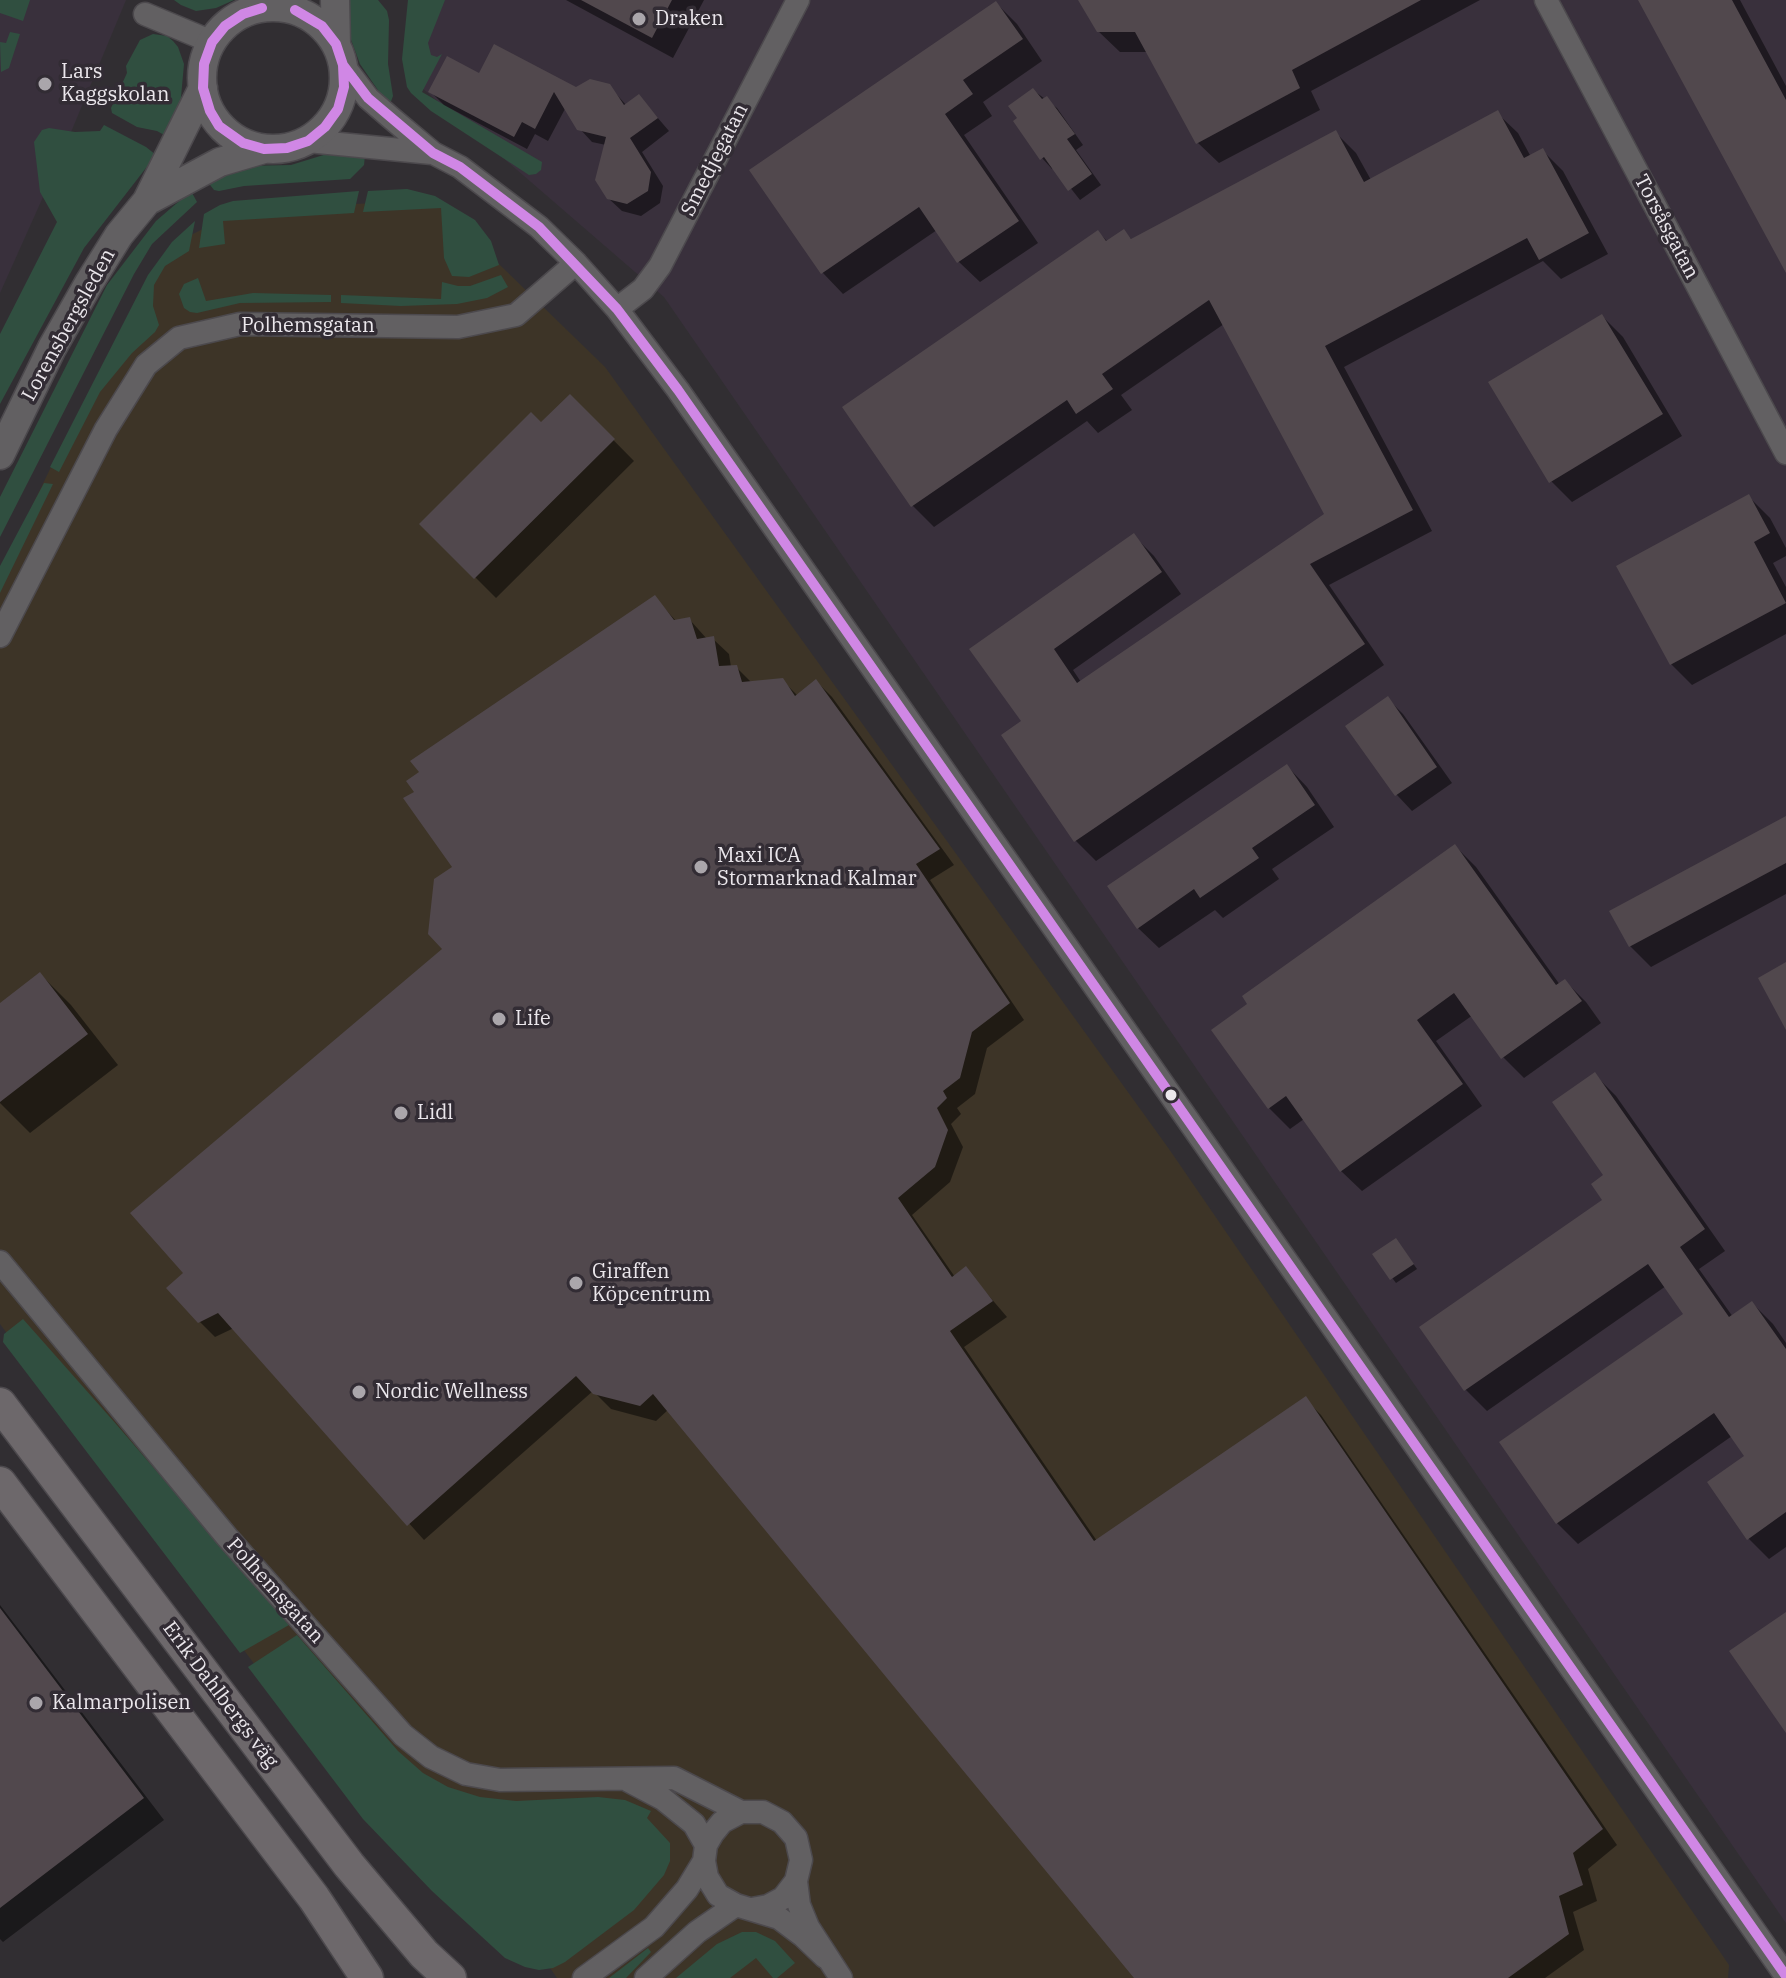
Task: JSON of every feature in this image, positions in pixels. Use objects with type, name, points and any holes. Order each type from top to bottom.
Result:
[{"type":"main road","name":"Erik Dahlbergs väg","points":[[0,1404],[349,1865],[424,1954],[450,1978]]},
{"type":"main road","points":[[0,1483],[314,1898],[367,1978]]},
{"type":"street","points":[[308,141],[325,127],[338,109],[344,87],[335,0]]},
{"type":"street","name":"Smedjegatan","points":[[617,309],[643,289],[660,266],[798,0]]},
{"type":"street","name":"Torsåsgatan","points":[[1546,0],[1786,453]]},
{"type":"street","points":[[145,14],[212,42],[225,26],[266,4],[295,10],[322,26],[368,98],[433,153],[460,167],[539,227],[617,309],[687,403],[1786,1976]]},
{"type":"street","name":"Lorensbergsleden","points":[[0,455],[52,348],[89,283],[119,235],[147,201],[203,88],[204,64],[212,42]]},
{"type":"street","points":[[203,88],[210,111],[219,126],[243,143],[264,149]]},
{"type":"street","points":[[308,141],[433,153]]},
{"type":"street","name":"Lorensbergsleden","points":[[147,201],[220,162],[264,149],[287,148],[308,141]]},
{"type":"street","name":"Polhemsgatan","points":[[0,636],[106,429],[146,365],[179,338],[240,324],[458,327],[516,315],[576,263]]},
{"type":"street","name":"Polhemsgatan","points":[[0,1262],[227,1537],[403,1735],[431,1757],[466,1774],[500,1780],[674,1778],[741,1812]]},
{"type":"street","name":"Polhemsgatan","points":[[628,1780],[668,1803],[694,1824],[705,1853]]},
{"type":"street","points":[[584,1978],[654,1927],[687,1889],[722,1822],[741,1812],[763,1812],[782,1822],[796,1838],[801,1860],[796,1881],[799,1905],[825,1957],[841,1978]]},
{"type":"street","points":[[705,1853],[707,1877],[718,1895],[779,1918],[825,1957]]},
{"type":"street","points":[[646,1978],[697,1932],[744,1907],[768,1906],[783,1898],[796,1881]]},
{"type":"shaded area","name":"Lars Kaggskolan","points":[[0,0],[126,0],[0,293]]},
{"type":"shaded area","points":[[442,0],[1786,0],[1786,1923],[664,297],[413,80]]},
{"type":"shaded area","points":[[434,201],[605,367],[1169,1149],[1729,1965],[1728,1978],[557,1978],[541,1955],[273,1689],[0,1324],[0,573],[63,442],[179,241],[245,208]]},
{"type":"green space","points":[[0,0],[30,0],[23,21],[0,13]]},
{"type":"green space","points":[[174,0],[234,0],[216,8],[196,11]]},
{"type":"green space","points":[[344,0],[378,0],[387,11],[388,64],[393,96],[390,104],[360,64],[346,26]]},
{"type":"green space","points":[[408,0],[445,0],[428,43],[431,55],[437,57],[442,54],[422,92],[542,162],[541,170],[536,174],[529,175],[431,111],[411,93],[402,59]]},
{"type":"green space","points":[[10,32],[20,34],[9,68],[1,72],[0,42],[6,43]]},
{"type":"green space","points":[[153,34],[167,36],[173,41],[184,64],[180,108],[168,137],[137,127],[112,113],[111,108],[127,73],[126,66],[140,40]]},
{"type":"green space","points":[[104,125],[156,155],[84,248],[0,404],[0,334],[57,222],[40,192],[34,142],[42,130],[49,128],[75,132],[100,131]]},
{"type":"green space","points":[[330,153],[365,155],[364,165],[350,179],[244,186],[219,191],[214,190],[207,181],[244,166],[291,165]]},
{"type":"green space","points":[[407,189],[435,196],[475,220],[491,241],[499,265],[469,277],[452,276],[444,258],[441,208],[363,212],[368,191]]},
{"type":"green space","points":[[191,191],[197,202],[152,244],[134,274],[0,537],[0,497],[107,285],[156,221]]},
{"type":"green space","points":[[359,191],[354,213],[223,221],[225,244],[199,248],[204,214],[220,205],[233,201]]},
{"type":"green space","points":[[195,221],[189,251],[165,266],[154,285],[153,306],[159,325],[155,332],[132,353],[100,392],[59,472],[50,467],[148,275],[172,242]]},
{"type":"green space","points":[[501,275],[508,287],[487,298],[457,304],[401,306],[341,303],[341,295],[441,299],[442,282],[470,286]]},
{"type":"green space","points":[[198,278],[206,301],[253,293],[331,295],[331,302],[240,303],[190,312],[184,308],[179,294],[184,284]]},
{"type":"green space","points":[[44,483],[53,484],[0,593],[0,566]]},
{"type":"green space","points":[[23,1319],[289,1625],[240,1653],[3,1342],[4,1334]]},
{"type":"green space","points":[[297,1635],[398,1751],[423,1773],[448,1787],[480,1797],[516,1801],[598,1797],[625,1800],[651,1811],[647,1818],[670,1843],[670,1861],[664,1875],[634,1910],[565,1962],[539,1970],[505,1958],[432,1891],[363,1819],[248,1667]]},
{"type":"green space","points":[[742,1932],[756,1932],[775,1941],[795,1963],[777,1978],[773,1978],[756,1958],[730,1978],[676,1978],[717,1944]]},
{"type":"green space","points":[[648,1948],[651,1952],[626,1978],[609,1978]]},
{"type":"building","name":"Draken","points":[[581,0],[672,0],[652,38]]},
{"type":"building","points":[[1078,0],[1421,0],[1292,70],[1300,88],[1196,144],[1135,32],[1097,32]]},
{"type":"building","points":[[1638,0],[1732,0],[1786,100],[1786,273]]},
{"type":"building","points":[[996,1],[1023,39],[963,80],[973,94],[945,114],[1019,221],[957,263],[919,207],[821,274],[749,170]]},
{"type":"building","points":[[494,44],[576,87],[590,79],[610,84],[624,105],[639,94],[658,118],[630,138],[651,172],[648,191],[627,204],[607,199],[595,180],[606,137],[577,130],[554,92],[535,129],[522,122],[514,137],[428,92],[447,56],[479,73]]},
{"type":"building","points":[[1033,88],[1042,99],[1047,96],[1075,134],[1067,139],[1092,174],[1068,191],[1044,157],[1040,160],[1013,121],[1017,118],[1008,106]]},
{"type":"building","points":[[1498,110],[1524,158],[1543,148],[1589,233],[1539,260],[1527,238],[1325,346],[1413,510],[1310,564],[1365,644],[1074,842],[1001,735],[1021,721],[969,649],[1134,533],[1162,572],[1054,649],[1077,683],[1324,514],[1209,300],[1102,374],[1113,389],[1076,414],[1067,400],[911,507],[842,407],[1098,230],[1106,241],[1124,229],[1131,239],[1336,130],[1364,182]]},
{"type":"building","points":[[1602,314],[1663,414],[1549,483],[1488,382]]},
{"type":"building","points":[[570,394],[615,439],[474,579],[419,524],[531,412],[541,422]]},
{"type":"building","points":[[1749,494],[1770,533],[1754,542],[1786,603],[1670,665],[1616,566]]},
{"type":"building","name":"Giraffen Köpcentrum","points":[[655,595],[674,620],[690,617],[697,639],[714,636],[719,666],[737,665],[742,682],[783,678],[795,696],[816,679],[940,849],[916,864],[1010,1003],[972,1032],[960,1078],[943,1091],[947,1098],[937,1108],[948,1130],[935,1167],[898,1198],[952,1277],[966,1266],[993,1301],[950,1331],[1094,1541],[1306,1396],[1603,1829],[1573,1853],[1583,1885],[1559,1896],[1569,1934],[1508,1978],[1134,1978],[653,1394],[640,1406],[593,1394],[576,1376],[407,1526],[218,1313],[198,1323],[166,1288],[183,1273],[130,1213],[442,949],[428,934],[434,879],[452,867],[403,798],[414,792],[406,781],[419,772],[410,761]]},
{"type":"building","points":[[1388,696],[1437,767],[1395,796],[1345,726]]},
{"type":"building","points":[[1287,764],[1315,805],[1252,848],[1259,858],[1200,898],[1194,889],[1137,929],[1107,886]]},
{"type":"building","points":[[1786,816],[1786,863],[1629,947],[1609,911]]},
{"type":"building","points":[[1455,844],[1556,985],[1565,979],[1582,1001],[1501,1059],[1454,993],[1417,1020],[1463,1084],[1340,1172],[1286,1096],[1268,1109],[1211,1030],[1247,1004],[1242,996]]},
{"type":"building","points":[[1786,962],[1786,1030],[1758,978]]},
{"type":"building","points":[[40,972],[88,1034],[0,1102],[0,1003]]},
{"type":"building","points":[[1595,1072],[1705,1229],[1680,1247],[1729,1317],[1752,1301],[1786,1349],[1786,1512],[1747,1540],[1707,1482],[1744,1456],[1714,1413],[1556,1524],[1499,1442],[1683,1314],[1648,1264],[1464,1391],[1419,1327],[1602,1200],[1591,1184],[1603,1175],[1552,1102]]},
{"type":"building","points":[[1396,1238],[1414,1264],[1390,1280],[1372,1254]]},
{"type":"building","name":"Kalmarpolisen","points":[[0,1608],[144,1798],[0,1908]]},
{"type":"building","points":[[1786,1612],[1786,1733],[1729,1651]]},
{"type":"transit line","points":[[262,8],[243,14],[225,26],[212,42],[204,64],[203,88],[210,111],[219,126],[243,143],[264,149],[287,148],[308,141],[325,127],[338,109],[344,87],[343,65],[336,44],[322,26],[295,10]]},
{"type":"transit line","points":[[343,65],[368,98],[433,153],[460,167],[539,227],[617,309],[678,390],[1786,1976]]},
{"type":"place","name":"Draken","points":[[639,19]]},
{"type":"place","name":"Lars Kaggskolan","points":[[45,84]]},
{"type":"place","name":"Maxi ICA Stormarknad Kalmar","points":[[701,867]]},
{"type":"place","name":"Life","points":[[499,1019]]},
{"type":"place","name":"Lidl","points":[[401,1113]]},
{"type":"place","name":"Giraffen Köpcentrum","points":[[576,1283]]},
{"type":"place","name":"Nordic Wellness","points":[[359,1392]]},
{"type":"place","name":"Kalmarpolisen","points":[[36,1703]]}]
